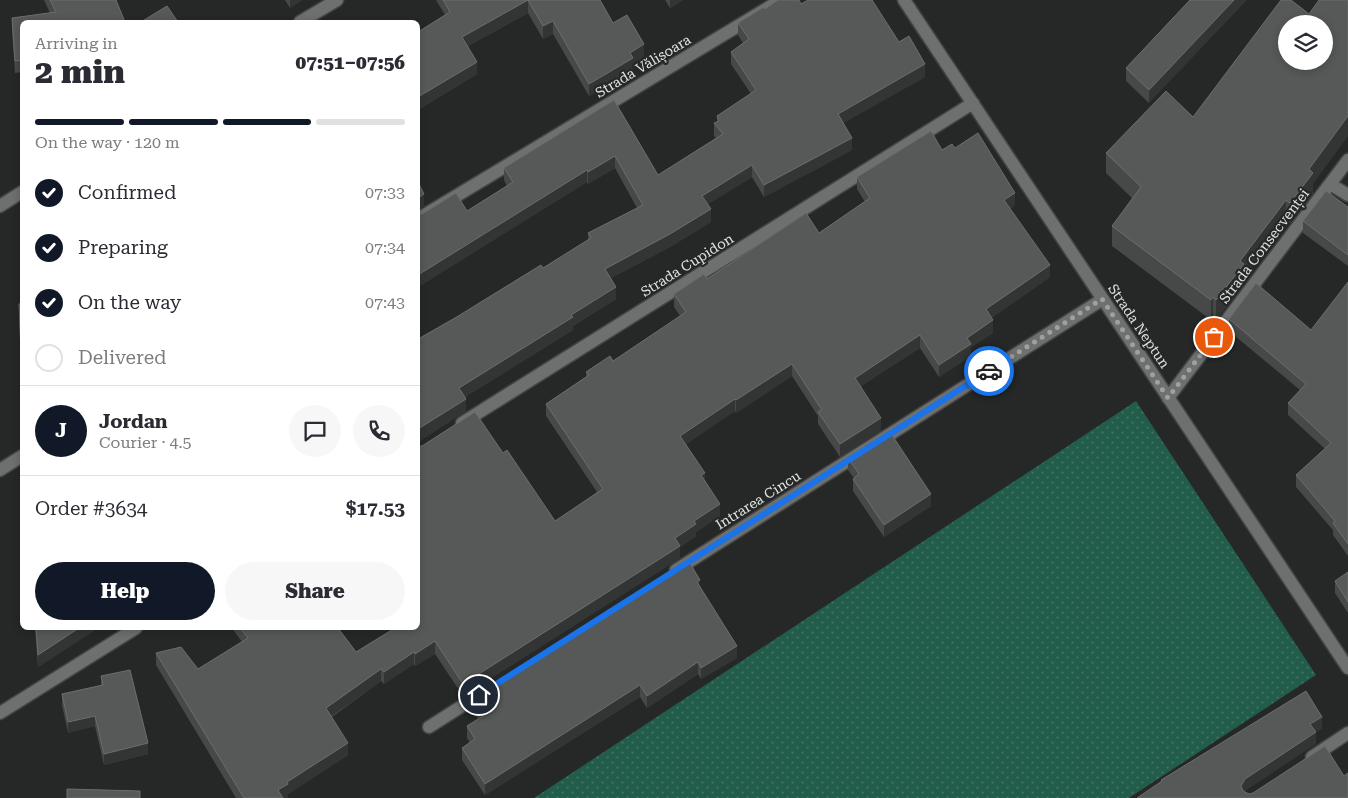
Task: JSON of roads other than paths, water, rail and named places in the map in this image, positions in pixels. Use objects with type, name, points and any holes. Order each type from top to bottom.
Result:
[{"type":"street","points":[[303,20],[337,0]]},
{"type":"street","name":"Strada Vălișoara","points":[[420,217],[781,0]]},
{"type":"street","name":"Strada Neptun","points":[[904,0],[1348,668]]},
{"type":"street","name":"Strada Cupidon","points":[[451,430],[973,103]]},
{"type":"street","name":"Strada Consecvenței","points":[[1168,398],[1348,160]]},
{"type":"street","points":[[1330,184],[1348,194]]},
{"type":"street","points":[[0,206],[20,193]]},
{"type":"street","name":"Intrarea Cincu","points":[[663,578],[1102,299]]},
{"type":"street","points":[[0,470],[20,457]]},
{"type":"street","points":[[0,713],[133,630]]},
{"type":"street","points":[[429,727],[496,684]]},
{"type":"street","points":[[1299,766],[1348,733]]}]
